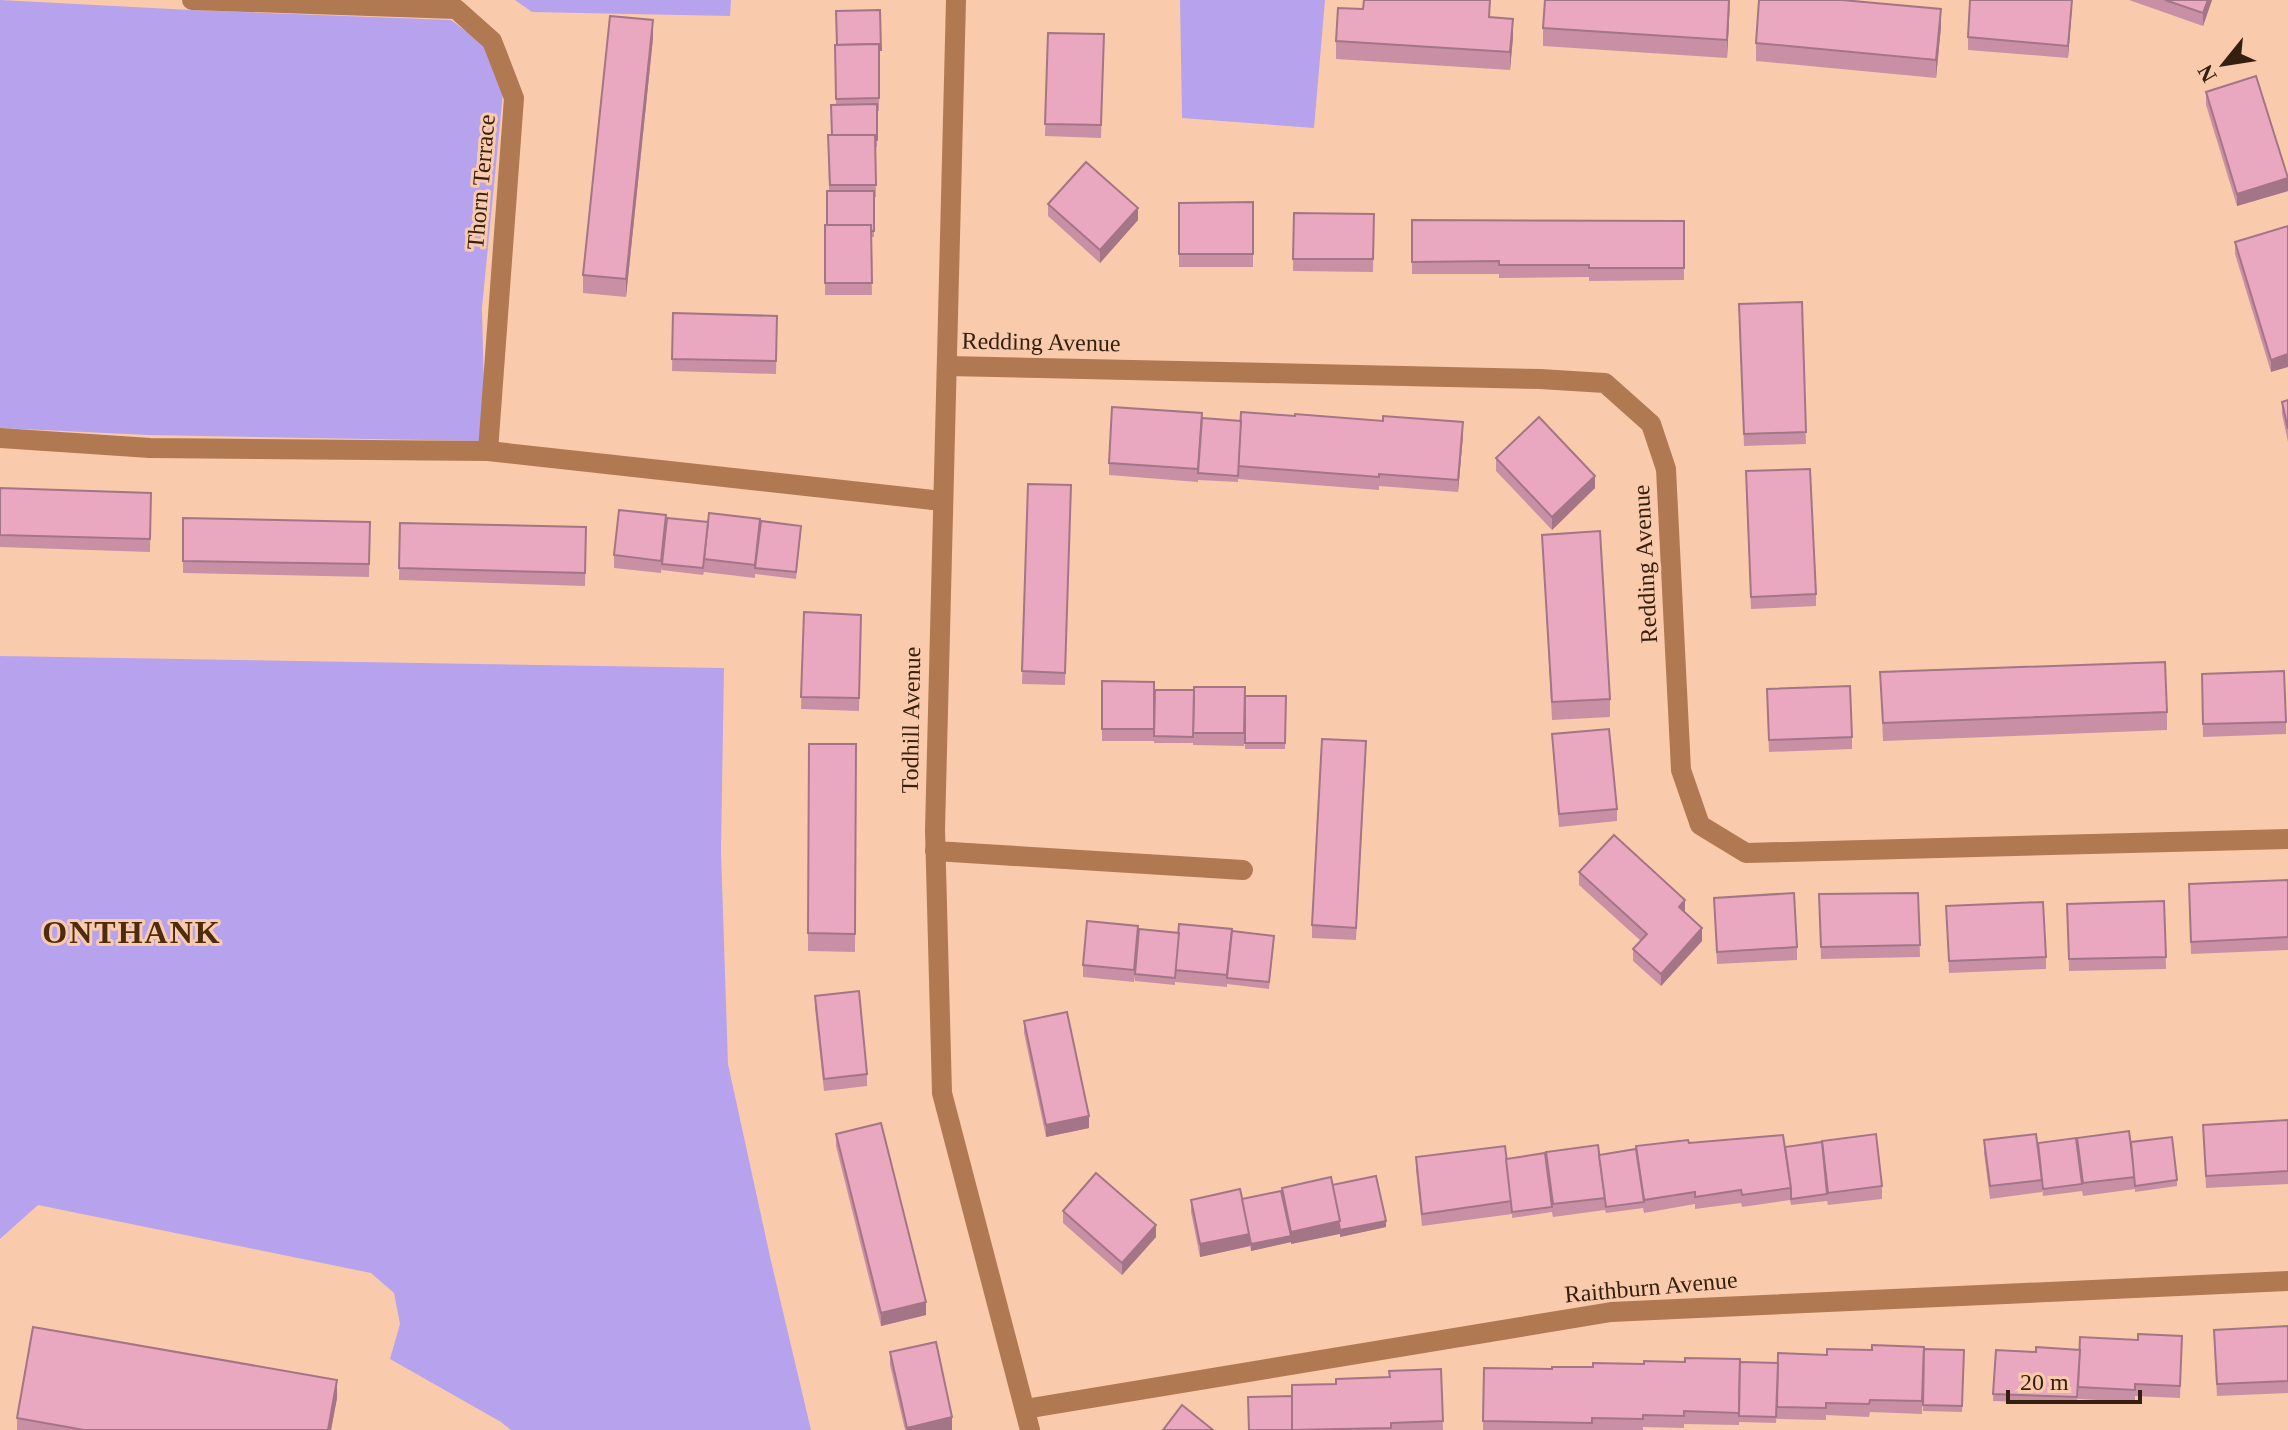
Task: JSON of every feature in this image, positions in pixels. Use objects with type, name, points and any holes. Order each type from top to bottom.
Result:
[{"type":"street","name":"Thorn Terrace","points":[[192,0],[456,9],[492,41],[514,98],[488,451]]},
{"type":"street","name":"Todhill Avenue","points":[[956,0],[935,851],[942,1093],[1030,1430]]},
{"type":"street","name":"Redding Avenue","points":[[947,366],[1605,383],[1651,424],[1666,469],[1681,770],[1700,825],[1746,853],[2288,839]]},
{"type":"street","points":[[0,438],[150,448],[488,451],[942,501]]},
{"type":"street","points":[[935,851],[1243,870]]},
{"type":"street","name":"Raithburn Avenue","points":[[1025,1409],[1611,1312],[2288,1281]]},
{"type":"shaded area","points":[[0,0],[451,20],[485,45],[503,93],[482,308],[484,392],[480,441],[148,435],[0,428]]},
{"type":"shaded area","points":[[515,0],[731,0],[730,16],[532,12]]},
{"type":"shaded area","points":[[1180,0],[1325,0],[1314,128],[1182,118]]},
{"type":"shaded area","points":[[0,656],[724,668],[721,851],[728,1064],[811,1430],[511,1430],[390,1359],[400,1324],[394,1293],[371,1273],[38,1205],[0,1239]]},
{"type":"building","points":[[1364,0],[1490,0],[1489,17],[1513,19],[1510,52],[1336,41],[1338,8],[1363,9]]},
{"type":"building","points":[[1545,0],[1729,0],[1727,40],[1543,28]]},
{"type":"building","points":[[1759,0],[1842,0],[1941,9],[1936,60],[1756,43]]},
{"type":"building","points":[[1970,0],[2072,0],[2068,46],[1968,37]]},
{"type":"building","points":[[2165,0],[2208,0],[2203,13]]},
{"type":"building","points":[[880,10],[881,50],[879,44],[837,45],[836,11]]},
{"type":"building","points":[[610,16],[653,20],[626,279],[583,275]]},
{"type":"building","points":[[1048,33],[1104,34],[1101,125],[1045,124]]},
{"type":"building","points":[[879,44],[879,98],[836,99],[835,45]]},
{"type":"building","points":[[2256,76],[2288,178],[2237,194],[2206,92]]},
{"type":"building","points":[[877,104],[877,140],[875,135],[832,135],[831,105]]},
{"type":"building","points":[[828,135],[875,135],[876,185],[830,185]]},
{"type":"building","points":[[1086,162],[1138,208],[1100,250],[1048,204]]},
{"type":"building","points":[[827,191],[874,191],[874,231],[871,231],[871,225],[827,225]]},
{"type":"building","points":[[1253,202],[1253,254],[1179,254],[1179,203]]},
{"type":"building","points":[[1294,213],[1374,214],[1373,259],[1293,259]]},
{"type":"building","points":[[1412,220],[1684,221],[1684,268],[1499,265],[1499,261],[1412,262]]},
{"type":"building","points":[[825,225],[871,225],[872,283],[825,283]]},
{"type":"building","points":[[2288,226],[2288,354],[2271,360],[2235,242]]},
{"type":"building","points":[[1802,302],[1806,432],[1744,434],[1739,304]]},
{"type":"building","points":[[673,313],[777,316],[776,361],[672,359]]},
{"type":"building","points":[[2288,400],[2288,429],[2282,402]]},
{"type":"building","points":[[1112,407],[1202,413],[1198,469],[1109,463]]},
{"type":"building","points":[[1241,412],[1383,421],[1383,416],[1463,422],[1458,480],[1238,466]]},
{"type":"building","points":[[1539,417],[1595,476],[1552,517],[1496,458]]},
{"type":"building","points":[[1202,418],[1241,421],[1238,476],[1198,473]]},
{"type":"building","points":[[1810,469],[1816,594],[1751,597],[1746,471]]},
{"type":"building","points":[[1028,484],[1071,485],[1065,673],[1022,671]]},
{"type":"building","points":[[0,488],[151,493],[150,539],[0,535]]},
{"type":"building","points":[[619,510],[666,515],[661,561],[614,555]]},
{"type":"building","points":[[709,513],[760,519],[755,565],[704,559]]},
{"type":"building","points":[[183,518],[370,522],[369,564],[183,561]]},
{"type":"building","points":[[667,518],[708,522],[703,568],[662,564]]},
{"type":"building","points":[[761,521],[801,526],[796,572],[755,568]]},
{"type":"building","points":[[400,523],[586,527],[585,573],[399,568]]},
{"type":"building","points":[[1600,531],[1610,699],[1552,702],[1542,535]]},
{"type":"building","points":[[804,612],[861,615],[859,698],[801,697]]},
{"type":"building","points":[[2165,662],[2167,712],[1883,723],[1880,672]]},
{"type":"building","points":[[2284,671],[2286,722],[2203,724],[2202,674]]},
{"type":"building","points":[[1102,681],[1154,682],[1154,729],[1102,729]]},
{"type":"building","points":[[1850,686],[1852,737],[1769,740],[1767,689]]},
{"type":"building","points":[[1194,687],[1245,687],[1244,733],[1193,733]]},
{"type":"building","points":[[1155,690],[1194,690],[1193,737],[1154,736]]},
{"type":"building","points":[[1245,696],[1286,696],[1285,743],[1245,743]]},
{"type":"building","points":[[1609,729],[1617,809],[1559,814],[1552,734]]},
{"type":"building","points":[[1322,739],[1366,741],[1356,928],[1312,925]]},
{"type":"building","points":[[809,744],[856,744],[855,934],[808,933]]},
{"type":"building","points":[[1614,835],[1685,900],[1679,907],[1702,928],[1661,974],[1633,949],[1647,934],[1579,872]]},
{"type":"building","points":[[2288,880],[2288,937],[2191,942],[2189,884]]},
{"type":"building","points":[[1794,893],[1797,947],[1717,952],[1714,898]]},
{"type":"building","points":[[1918,893],[1920,945],[1821,947],[1819,894]]},
{"type":"building","points":[[2164,901],[2166,957],[2069,959],[2067,904]]},
{"type":"building","points":[[2043,902],[2046,957],[1949,961],[1946,906]]},
{"type":"building","points":[[1087,921],[1138,926],[1134,970],[1083,965]]},
{"type":"building","points":[[1179,924],[1232,929],[1227,975],[1175,970]]},
{"type":"building","points":[[1139,929],[1179,933],[1175,978],[1135,974]]},
{"type":"building","points":[[1232,931],[1274,936],[1269,982],[1227,978]]},
{"type":"building","points":[[859,991],[867,1074],[824,1079],[815,996]]},
{"type":"building","points":[[1067,1012],[1089,1116],[1046,1125],[1024,1021]]},
{"type":"building","points":[[2288,1120],[2288,1171],[2206,1176],[2203,1125]]},
{"type":"building","points":[[881,1123],[926,1302],[881,1313],[836,1134]]},
{"type":"building","points":[[2129,1131],[2135,1177],[2083,1183],[2077,1138]]},
{"type":"building","points":[[1876,1134],[1882,1186],[1828,1193],[1822,1141]]},
{"type":"building","points":[[2036,1134],[2042,1180],[1990,1186],[1984,1140]]},
{"type":"building","points":[[1783,1135],[1791,1188],[1742,1195],[1741,1190],[1695,1197],[1695,1192],[1644,1200],[1636,1146]]},
{"type":"building","points":[[2172,1137],[2177,1180],[2135,1186],[2131,1142]]},
{"type":"building","points":[[2076,1138],[2082,1184],[2043,1189],[2038,1143]]},
{"type":"building","points":[[1822,1142],[1827,1194],[1791,1199],[1785,1147]]},
{"type":"building","points":[[1598,1145],[1605,1198],[1553,1204],[1546,1152]]},
{"type":"building","points":[[1505,1146],[1512,1201],[1422,1214],[1416,1157]]},
{"type":"building","points":[[1636,1149],[1644,1202],[1606,1207],[1599,1155]]},
{"type":"building","points":[[1545,1153],[1552,1207],[1512,1212],[1506,1159]]},
{"type":"building","points":[[1096,1173],[1156,1225],[1122,1263],[1063,1211]]},
{"type":"building","points":[[1376,1176],[1386,1221],[1340,1230],[1332,1185]]},
{"type":"building","points":[[1331,1177],[1340,1221],[1291,1232],[1282,1188]]},
{"type":"building","points":[[1240,1189],[1250,1234],[1200,1244],[1191,1200]]},
{"type":"building","points":[[1281,1191],[1291,1236],[1251,1244],[1242,1199]]},
{"type":"building","points":[[2288,1326],[2288,1381],[2217,1384],[2214,1330]]},
{"type":"building","points":[[33,1327],[337,1380],[328,1430],[84,1430],[17,1418]]},
{"type":"building","points":[[2138,1334],[2182,1336],[2180,1386],[2135,1384],[2135,1390],[2078,1387],[2080,1337],[2138,1340]]},
{"type":"building","points":[[936,1342],[952,1417],[907,1428],[890,1352]]},
{"type":"building","points":[[1872,1345],[1924,1347],[1922,1401],[1870,1400],[1869,1404],[1826,1403],[1826,1408],[1777,1407],[1778,1353],[1827,1355],[1827,1349],[1872,1350]]},
{"type":"building","points":[[2036,1347],[2080,1350],[2077,1397],[1993,1394],[1996,1350],[2036,1352]]},
{"type":"building","points":[[1924,1349],[1964,1350],[1962,1406],[1923,1405]]},
{"type":"building","points":[[1685,1358],[1740,1359],[1739,1413],[1684,1411],[1684,1416],[1592,1418],[1592,1423],[1483,1421],[1484,1368],[1593,1367],[1593,1363],[1685,1362]]},
{"type":"building","points":[[1740,1362],[1778,1363],[1776,1417],[1739,1416]]},
{"type":"building","points":[[1441,1369],[1443,1421],[1391,1423],[1391,1428],[1292,1430],[1292,1385],[1336,1384],[1336,1379],[1390,1377],[1389,1371]]},
{"type":"building","points":[[1292,1396],[1292,1430],[1249,1430],[1248,1397]]},
{"type":"building","points":[[1182,1405],[1213,1430],[1163,1430]]},
{"type":"district","name":"ONTHANK","points":[[132,932]]}]
